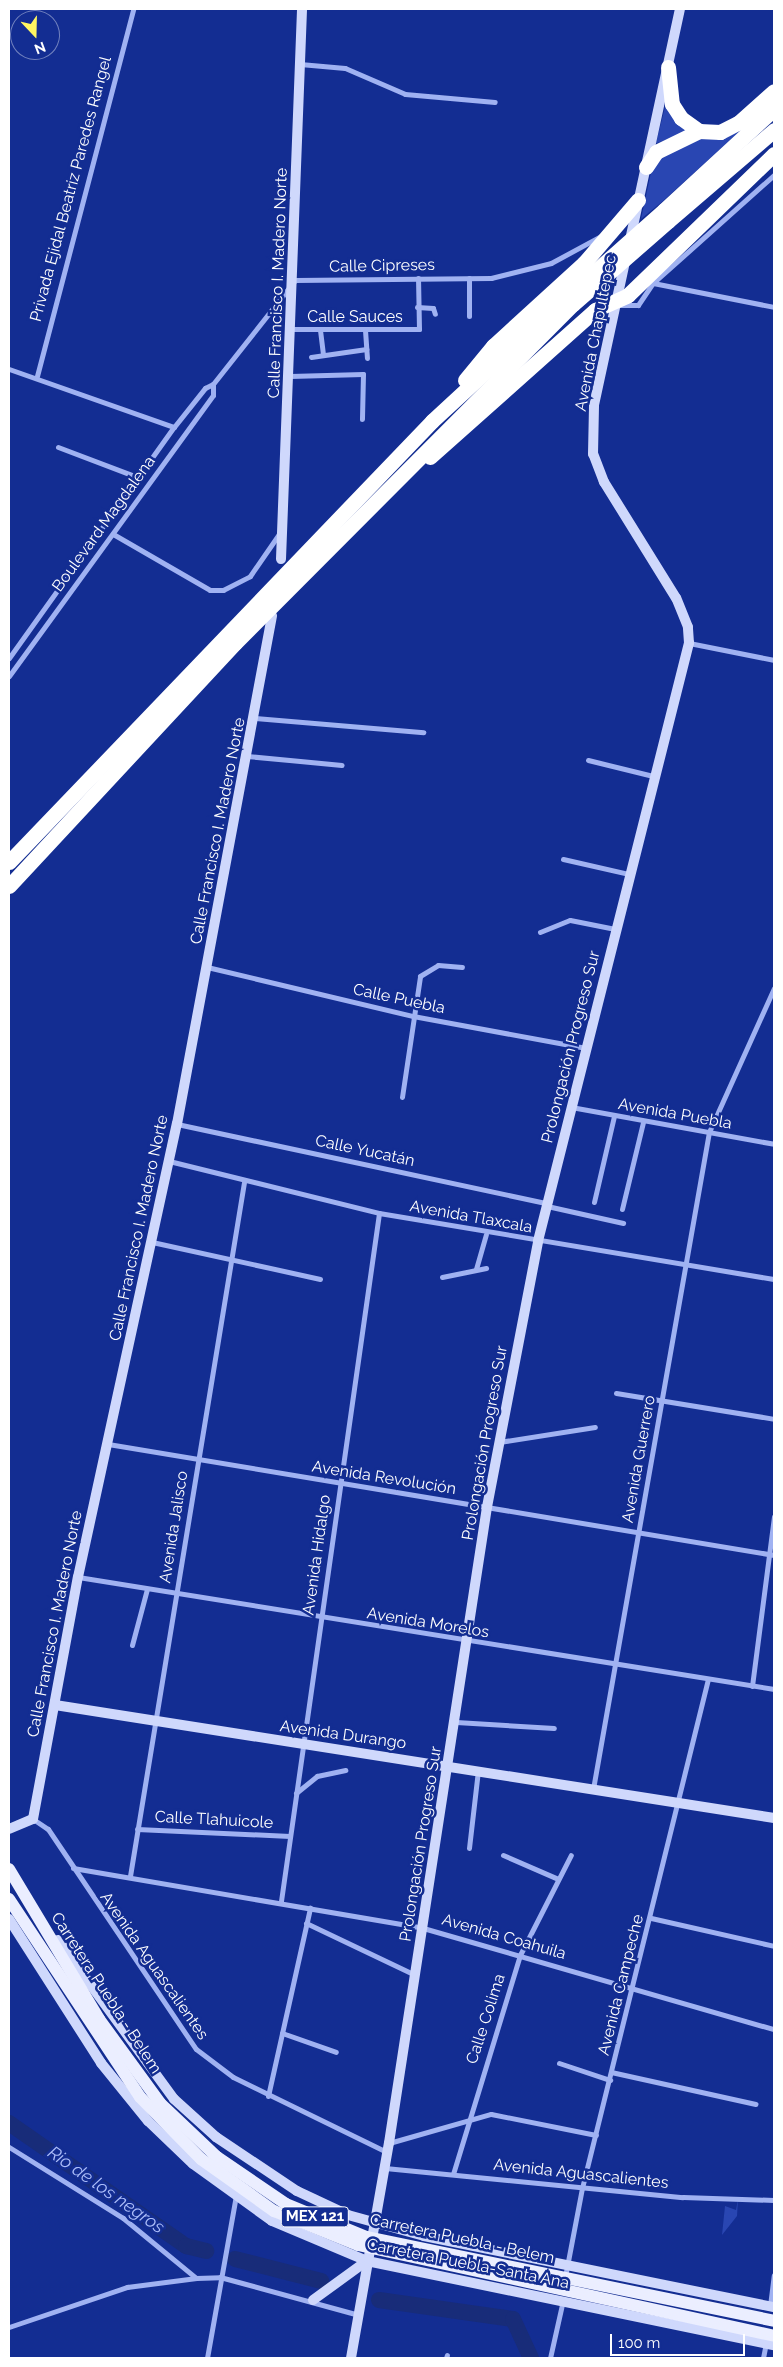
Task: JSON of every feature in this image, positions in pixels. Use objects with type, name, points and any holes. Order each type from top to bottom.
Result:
[{"type":"highway","points":[[668,67],[672,104],[681,118],[699,131]]},
{"type":"highway","points":[[646,167],[656,152],[699,131],[720,132],[738,124],[774,91]]},
{"type":"highway","points":[[666,216],[774,109]]},
{"type":"highway","points":[[432,421],[666,216],[774,130]]},
{"type":"highway","points":[[384,492],[457,437],[595,310],[616,303],[774,154]]},
{"type":"highway","points":[[9,862],[432,421],[493,346],[613,232],[638,200]]},
{"type":"highway","points":[[9,886],[235,643],[574,297]]},
{"type":"main road","name":"Calle Francisco I. Madero Norte","points":[[281,559],[295,280],[302,9]]},
{"type":"main road","name":"Avenida Chapultepec","points":[[680,9],[594,405],[593,454],[604,482],[676,598],[688,627],[689,643]]},
{"type":"main road","name":"Calle Francisco I. Madero Norte","points":[[33,1819],[78,1577],[177,1124],[247,756],[256,718],[272,616]]},
{"type":"main road","name":"Prolongación Progreso Sur","points":[[351,2358],[385,2168],[449,1767],[488,1506],[538,1241],[587,1048],[652,776],[689,643]]},
{"type":"main road","name":"Avenida Durango","points":[[55,1706],[478,1770],[774,1818]]},
{"type":"main road","points":[[9,1829],[33,1819]]},
{"type":"main road","name":"Carretera Puebla - Belem","points":[[9,1869],[32,1911],[99,2019],[160,2103],[217,2157],[286,2204],[366,2236],[774,2321]]},
{"type":"main road","name":"Carretera Puebla - Belem","points":[[9,1899],[140,2097],[201,2160],[274,2211],[358,2245],[771,2341]]},
{"type":"main road","name":"Carretera Puebla - Belem","points":[[32,1911],[74,1963],[174,2099],[216,2137],[267,2174],[348,2215],[411,2232],[566,2266],[772,2306]]},
{"type":"main road","name":"Carretera Puebla-Santa Ana","points":[[9,1919],[101,2063],[148,2121],[196,2166],[272,2221],[339,2251],[367,2261],[396,2264],[771,2341]]},
{"type":"main road","points":[[196,2166],[214,2161],[216,2137]]},
{"type":"main road","points":[[236,2196],[243,2183],[267,2174]]},
{"type":"main road","points":[[348,2215],[367,2261]]},
{"type":"main road","points":[[339,2251],[376,2222],[386,2247],[396,2264]]},
{"type":"main road","points":[[313,2300],[386,2247],[411,2232]]},
{"type":"main road","points":[[450,2275],[456,2243]]},
{"type":"street","name":"Privada Ejidal Beatriz Paredes Rangel","points":[[37,376],[133,9]]},
{"type":"street","points":[[300,64],[345,68],[404,94],[495,102]]},
{"type":"street","points":[[616,303],[638,305],[653,284],[774,175]]},
{"type":"street","name":"Calle Cipreses","points":[[295,280],[490,278],[551,263],[573,248],[613,232]]},
{"type":"street","points":[[418,278],[417,308],[432,308],[435,314]]},
{"type":"street","points":[[469,278],[469,316]]},
{"type":"street","name":"Boulevard Magdalena","points":[[9,658],[174,427],[205,388],[213,384],[295,280]]},
{"type":"street","points":[[653,284],[774,307]]},
{"type":"street","name":"Calle Sauces","points":[[292,329],[419,329],[417,308]]},
{"type":"street","points":[[320,330],[323,354]]},
{"type":"street","points":[[365,330],[367,358]]},
{"type":"street","points":[[310,357],[366,349]]},
{"type":"street","points":[[9,369],[37,376],[174,427]]},
{"type":"street","points":[[290,376],[363,374],[362,420]]},
{"type":"street","name":"Boulevard Magdalena","points":[[9,676],[213,395],[213,384]]},
{"type":"street","points":[[58,447],[137,477]]},
{"type":"street","points":[[113,534],[210,590],[223,590],[250,576],[284,527]]},
{"type":"street","points":[[689,643],[774,660]]},
{"type":"street","points":[[256,718],[423,732]]},
{"type":"street","points":[[247,756],[342,765]]},
{"type":"street","points":[[588,760],[652,776]]},
{"type":"street","points":[[563,859],[629,874]]},
{"type":"street","points":[[540,932],[570,920],[616,929]]},
{"type":"street","name":"Calle Puebla","points":[[207,967],[413,1016],[587,1048]]},
{"type":"street","points":[[402,1097],[420,976],[428,968],[462,967]]},
{"type":"street","name":"Avenida Guerrero","points":[[592,1790],[709,1132],[774,988]]},
{"type":"street","name":"Avenida Puebla","points":[[571,1107],[643,1122],[774,1144]]},
{"type":"street","points":[[594,1202],[614,1116]]},
{"type":"street","points":[[622,1209],[643,1122]]},
{"type":"street","name":"Calle Yucatán","points":[[177,1124],[547,1204],[623,1223]]},
{"type":"street","name":"Avenida Tlaxcala","points":[[168,1161],[244,1182],[379,1213],[486,1234],[774,1279]]},
{"type":"street","name":"Avenida Jalisco","points":[[130,1876],[244,1182]]},
{"type":"street","name":"Avenida Hidalgo","points":[[281,1901],[379,1213]]},
{"type":"street","points":[[476,1269],[486,1234]]},
{"type":"street","points":[[152,1242],[320,1279]]},
{"type":"street","points":[[442,1277],[486,1268]]},
{"type":"street","points":[[616,1393],[774,1419]]},
{"type":"street","points":[[499,1442],[595,1427]]},
{"type":"street","name":"Avenida Revolución","points":[[108,1444],[771,1554]]},
{"type":"street","points":[[752,1686],[771,1554],[774,1516]]},
{"type":"street","name":"Avenida Morelos","points":[[78,1577],[321,1619],[774,1689]]},
{"type":"street","points":[[132,1645],[147,1589]]},
{"type":"street","name":"Avenida Campeche","points":[[550,2358],[563,2298],[566,2266],[582,2188],[635,1987],[677,1803],[708,1679]]},
{"type":"street","points":[[456,1722],[554,1728]]},
{"type":"street","points":[[296,1792],[317,1776],[345,1770]]},
{"type":"street","points":[[469,1848],[478,1770]]},
{"type":"street","name":"Avenida Aguascalientes","points":[[33,1819],[48,1829],[196,2049],[214,2065],[268,2096],[388,2148]]},
{"type":"street","name":"Calle Tlahuicole","points":[[137,1829],[290,1836]]},
{"type":"street","points":[[503,1855],[556,1878]]},
{"type":"street","name":"Calle Colima","points":[[453,2174],[465,2123],[520,1955],[556,1878],[571,1855]]},
{"type":"street","name":"Avenida Coahuila","points":[[73,1868],[281,1901],[423,1928],[635,1987],[774,2029]]},
{"type":"street","points":[[268,2096],[310,1908]]},
{"type":"street","points":[[651,1918],[774,1946]]},
{"type":"street","points":[[306,1923],[415,1975]]},
{"type":"street","points":[[282,2033],[336,2052]]},
{"type":"street","points":[[559,2063],[610,2080]]},
{"type":"street","points":[[612,2072],[756,2104]]},
{"type":"street","points":[[388,2148],[492,2114],[596,2135]]},
{"type":"street","points":[[9,2147],[123,2218],[196,2278]]},
{"type":"street","name":"Avenida Aguascalientes","points":[[385,2168],[582,2188],[774,2200]]},
{"type":"street","points":[[207,2358],[236,2196]]},
{"type":"street","points":[[772,2306],[774,2275]]},
{"type":"street","points":[[9,2327],[127,2287],[196,2278],[220,2277],[313,2300],[359,2315]]},
{"type":"street","points":[[763,2358],[771,2341]]},
{"type":"shaded area","points":[[665,107],[693,130],[656,143]]},
{"type":"shaded area","points":[[740,131],[641,219],[653,163],[686,140]]},
{"type":"shaded area","points":[[738,2199],[737,2216],[722,2235],[725,2206],[736,2210]]},
{"type":"waterway","name":"Rio de los negros","points":[[9,2123],[186,2246],[206,2251]]},
{"type":"waterway","name":"Rio de los negros","points":[[235,2259],[321,2281]]},
{"type":"waterway","name":"Rio de los negros","points":[[379,2300],[513,2319],[531,2358]]}]
